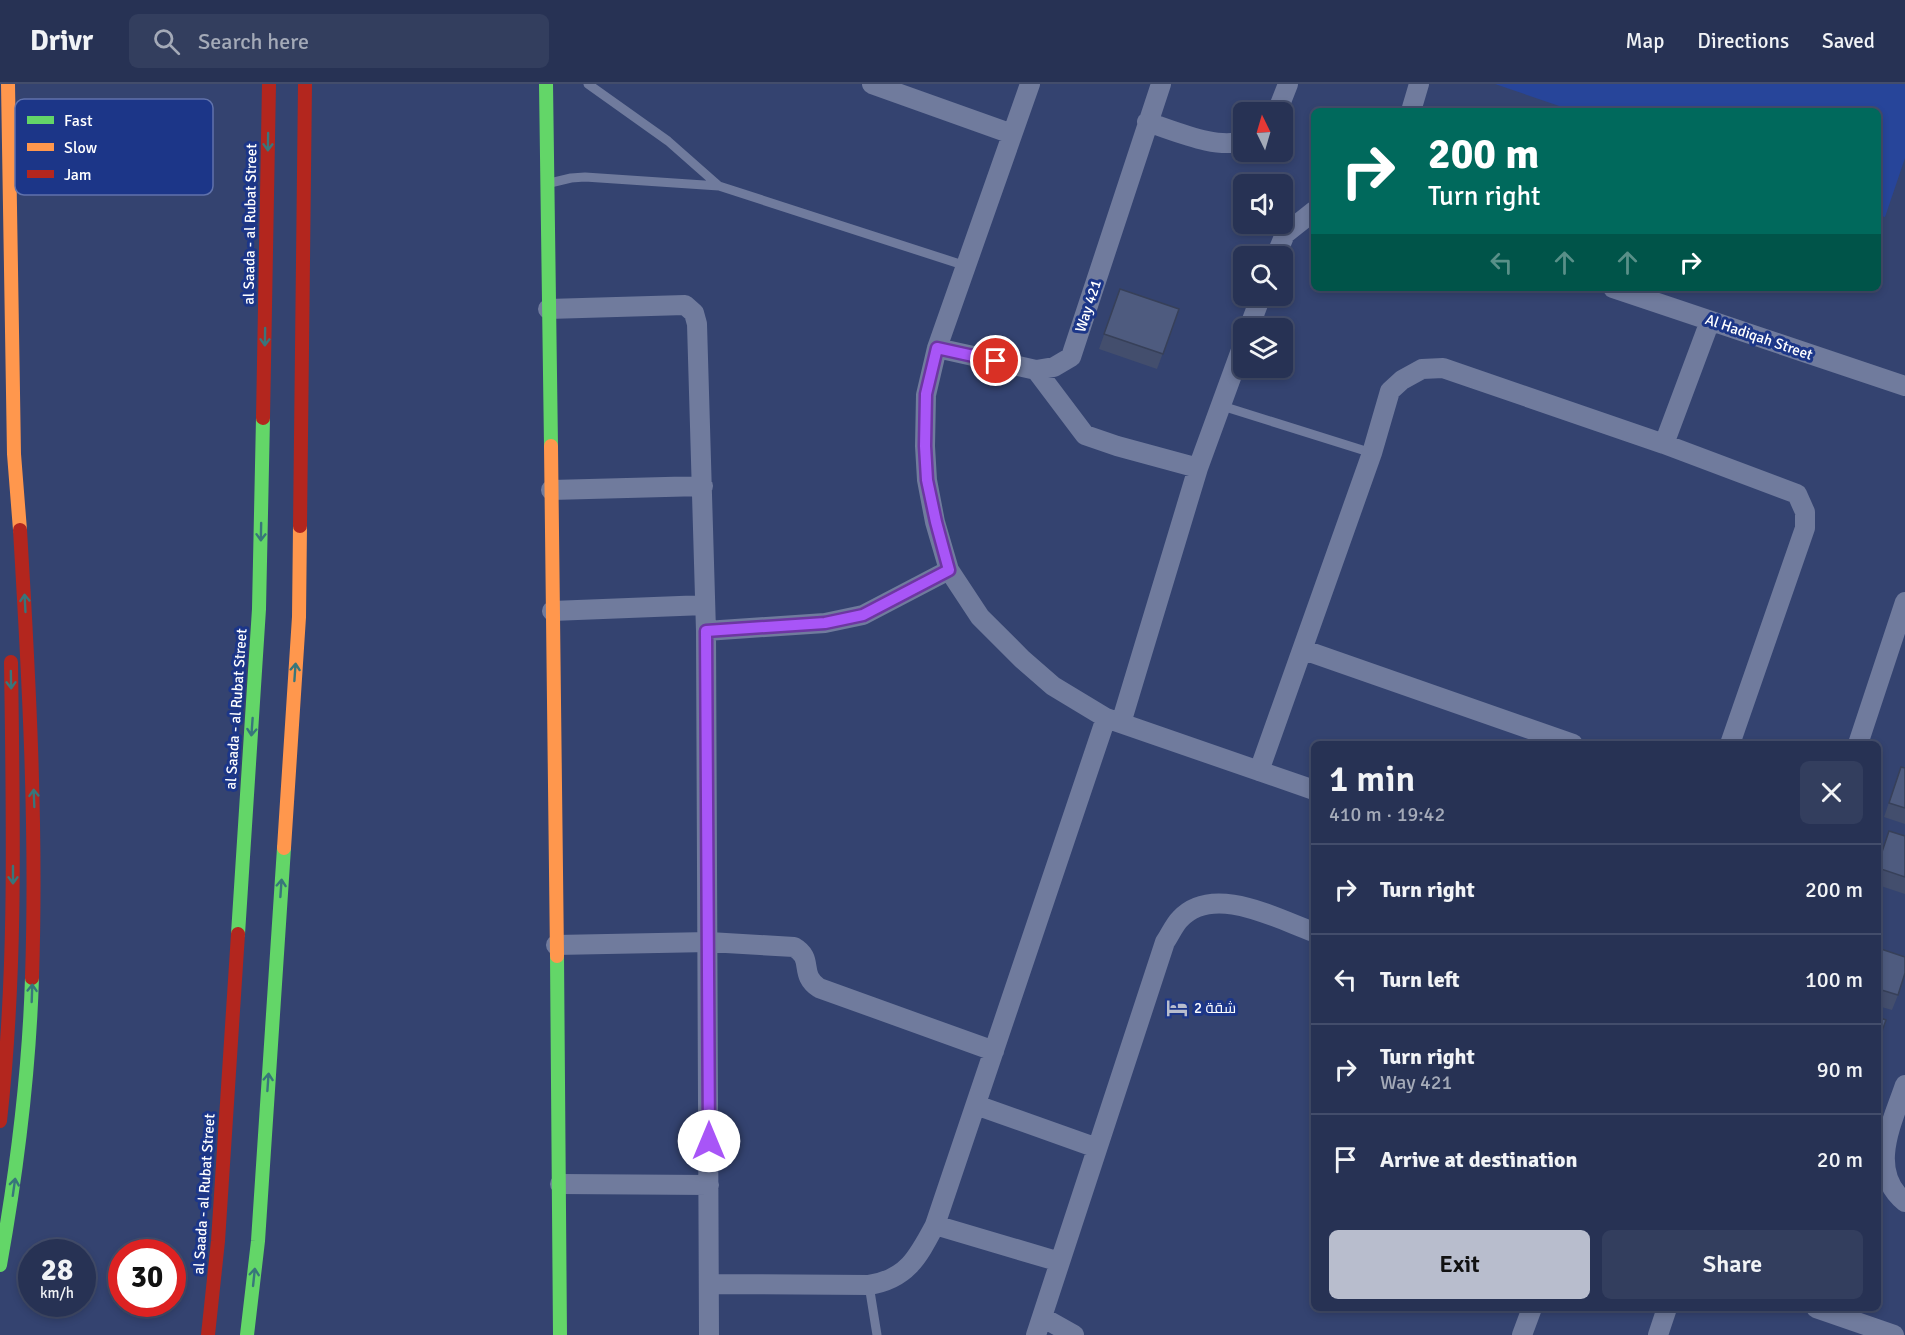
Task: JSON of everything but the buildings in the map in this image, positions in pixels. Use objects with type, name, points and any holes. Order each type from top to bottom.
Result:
[{"type":"main road","points":[[0,1265],[13,1194],[24,1099],[34,960],[32,733],[23,562],[14,454],[8,84]]},
{"type":"main road","name":"al Saada - al Rubat Street","points":[[208,1335],[219,1229],[259,609],[269,84]]},
{"type":"main road","points":[[247,1335],[258,1241],[299,617],[305,84]]},
{"type":"main road","points":[[546,84],[560,1335]]},
{"type":"main road","points":[[10,598],[9,527],[14,454]]},
{"type":"main road","points":[[0,1121],[8,1042],[13,819],[10,643]]},
{"type":"main road","points":[[0,1060],[8,1042]]},
{"type":"street","points":[[1030,84],[937,348],[926,394],[927,480],[949,570],[980,617],[1053,686],[1113,721],[1311,789]]},
{"type":"street","name":"Way 421","points":[[1036,370],[1054,367],[1071,357],[1161,84]]},
{"type":"street","points":[[1281,102],[1288,84]]},
{"type":"street","points":[[1412,108],[1419,84]]},
{"type":"street","points":[[885,86],[1012,134]]},
{"type":"street","points":[[1147,122],[1220,144],[1233,143]]},
{"type":"street","points":[[1280,246],[1285,234],[1311,213]]},
{"type":"street","name":"Al Hadiqah Street","points":[[1622,291],[1905,386]]},
{"type":"street","points":[[548,309],[685,305],[694,313],[697,324],[706,631],[709,1335]]},
{"type":"street","points":[[1664,444],[1710,321]]},
{"type":"street","points":[[937,348],[1036,370],[1084,435],[1198,468]]},
{"type":"street","points":[[1259,771],[1304,650],[1372,453],[1390,391],[1402,380],[1422,369],[1443,368],[1664,444],[1797,494],[1804,512],[1804,528],[1731,741]]},
{"type":"street","points":[[710,1284],[868,1285],[886,1283],[904,1272],[919,1256],[935,1225],[994,1051],[1113,721],[1219,405],[1233,370]]},
{"type":"street","points":[[551,490],[703,486]]},
{"type":"street","points":[[706,631],[825,623],[863,615],[949,570]]},
{"type":"street","points":[[1859,741],[1905,602]]},
{"type":"street","points":[[552,611],[705,605]]},
{"type":"street","points":[[1304,650],[1564,741]]},
{"type":"street","points":[[1074,1335],[1039,1326],[1165,942],[1180,918],[1200,906],[1218,902],[1238,904],[1311,931]]},
{"type":"street","points":[[556,945],[709,942],[794,947],[803,952],[811,983],[819,988],[994,1051]]},
{"type":"street","points":[[1905,1085],[1886,1140],[1885,1161],[1887,1179],[1895,1194],[1905,1202]]},
{"type":"street","points":[[976,1105],[1097,1148]]},
{"type":"street","points":[[560,1184],[709,1185]]},
{"type":"street","points":[[935,1225],[1060,1262]]},
{"type":"street","points":[[1522,1335],[1531,1311]]},
{"type":"street","points":[[1658,1335],[1666,1311]]},
{"type":"street","points":[[1825,1311],[1894,1335]]},
{"type":"lane","points":[[588,84],[668,141],[719,186]]},
{"type":"lane","points":[[547,184],[585,177],[719,186],[966,266]]},
{"type":"lane","points":[[1219,405],[1372,453]]},
{"type":"lane","points":[[2,1096],[24,1099]]},
{"type":"lane","points":[[868,1285],[877,1335]]},
{"type":"shaded area","points":[[1495,84],[1905,84],[1905,158],[1885,217],[1881,216],[1881,108],[1565,108]]},
{"type":"traffic: fast","points":[[546,84],[551,446]]},
{"type":"traffic: fast","points":[[238,934],[259,609],[263,418]]},
{"type":"traffic: fast","points":[[247,1335],[258,1241],[284,848]]},
{"type":"traffic: fast","points":[[557,956],[560,1335]]},
{"type":"traffic: fast","points":[[0,1265],[21,1122],[32,978]]},
{"type":"traffic: slow","points":[[8,84],[14,454],[20,530]]},
{"type":"traffic: slow","points":[[551,446],[557,956]]},
{"type":"traffic: slow","points":[[284,848],[299,617],[300,526]]},
{"type":"traffic: jam","points":[[263,418],[269,84]]},
{"type":"traffic: jam","points":[[300,526],[305,84]]},
{"type":"traffic: jam","points":[[20,530],[33,810],[32,978]]},
{"type":"traffic: jam","points":[[0,1121],[11,949],[13,835],[11,662]]},
{"type":"traffic: jam","points":[[208,1335],[218,1241],[238,934]]},
{"type":"place","name":"شقة 2","points":[[1177,1008]]},
{"type":"route","points":[[709,1141],[706,631],[825,623],[863,615],[949,570],[927,480],[926,394],[937,348],[996,361]]}]
